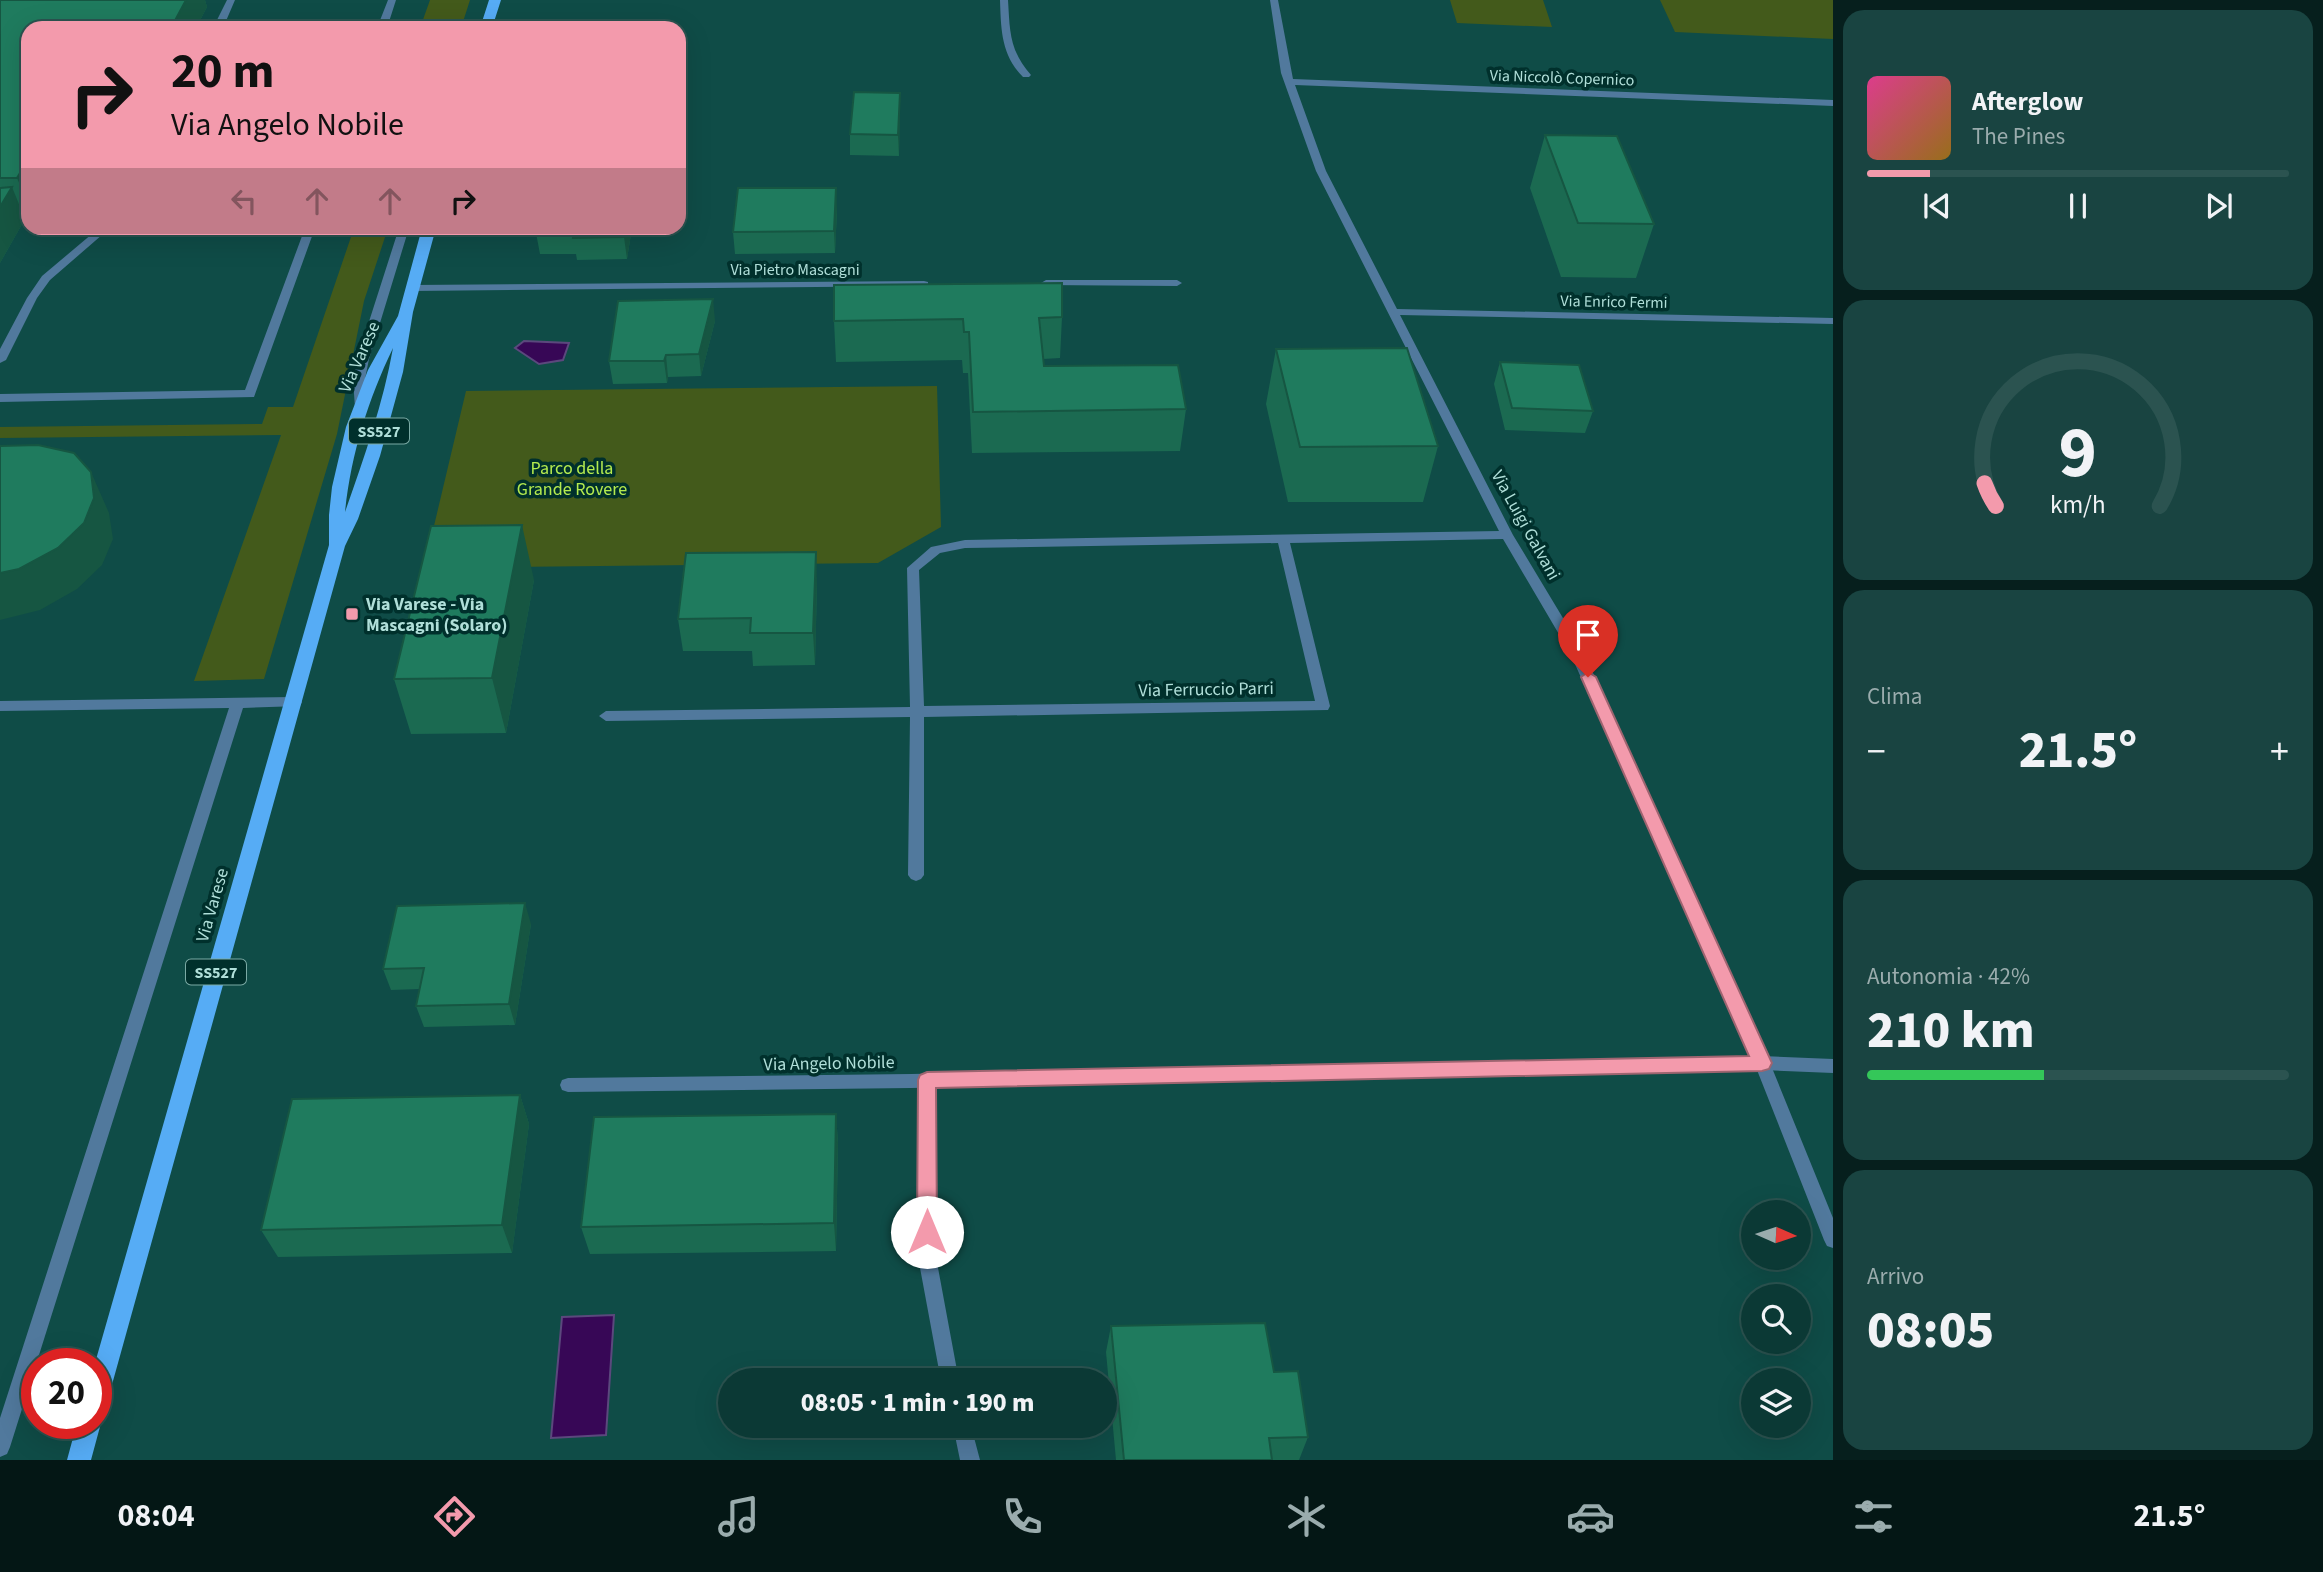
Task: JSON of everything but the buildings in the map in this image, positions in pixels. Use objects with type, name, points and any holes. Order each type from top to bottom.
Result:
[{"type":"main road","points":[[488,21],[495,0]]},
{"type":"main road","name":"Via Varese","points":[[110,1348],[337,546],[350,519],[372,456],[396,372],[406,312],[427,235]]},
{"type":"main road","name":"Via Varese","points":[[337,546],[335,521],[339,492],[361,408],[382,352],[406,312]]},
{"type":"main road","points":[[79,1460],[85,1439]]},
{"type":"street","points":[[222,21],[232,0]]},
{"type":"street","points":[[384,21],[392,0]]},
{"type":"street","points":[[1004,0],[1009,52],[1016,67],[1026,75]]},
{"type":"street","name":"Via Luigi Galvani","points":[[1273,0],[1289,82],[1321,171],[1507,535],[1577,653],[1762,1063],[1833,1240]]},
{"type":"street","name":"Via Niccolò Copernico","points":[[1289,82],[1833,103]]},
{"type":"street","points":[[0,214],[21,214]]},
{"type":"street","points":[[0,360],[32,298],[46,278],[96,235]]},
{"type":"street","points":[[0,398],[250,394],[307,235]]},
{"type":"street","points":[[361,408],[359,379],[363,359],[402,235]]},
{"type":"street","points":[[1027,284],[1177,283]]},
{"type":"street","name":"Via Pietro Mascagni","points":[[412,288],[932,284]]},
{"type":"street","name":"Via Enrico Fermi","points":[[1394,312],[1833,321]]},
{"type":"street","points":[[916,875],[917,713],[913,568],[936,550],[965,544],[1507,535]]},
{"type":"street","name":"Via Ferruccio Parri","points":[[606,716],[1323,706],[1283,539]]},
{"type":"street","points":[[0,706],[295,702]]},
{"type":"street","points":[[0,1447],[238,703]]},
{"type":"street","points":[[1762,1063],[1833,1066]]},
{"type":"street","name":"Via Angelo Nobile","points":[[568,1085],[1762,1063]]},
{"type":"street","points":[[927,1080],[927,1257],[948,1368]]},
{"type":"street","points":[[965,1438],[970,1460]]},
{"type":"green space","points":[[430,0],[470,0],[463,21],[422,21]]},
{"type":"green space","points":[[1450,0],[1543,0],[1552,27],[1457,23]]},
{"type":"green space","points":[[1660,0],[1833,0],[1833,39],[1675,32]]},
{"type":"green space","points":[[352,235],[386,235],[364,301],[337,434],[264,679],[194,681],[281,435],[0,438],[0,427],[262,424],[268,407],[293,407]]},
{"type":"green space","name":"Parco della Grande Rovere","points":[[937,386],[941,527],[878,563],[424,568],[466,391]]},
{"type":"shaded area","points":[[524,341],[569,343],[563,360],[539,364],[515,348]]},
{"type":"shaded area","points":[[614,1315],[606,1435],[551,1438],[562,1317]]},
{"type":"place","name":"Via Varese - Via Mascagni (Solaro)","points":[[352,614]]},
{"type":"route","points":[[927,1232],[927,1080],[1762,1063],[1588,677]]}]
